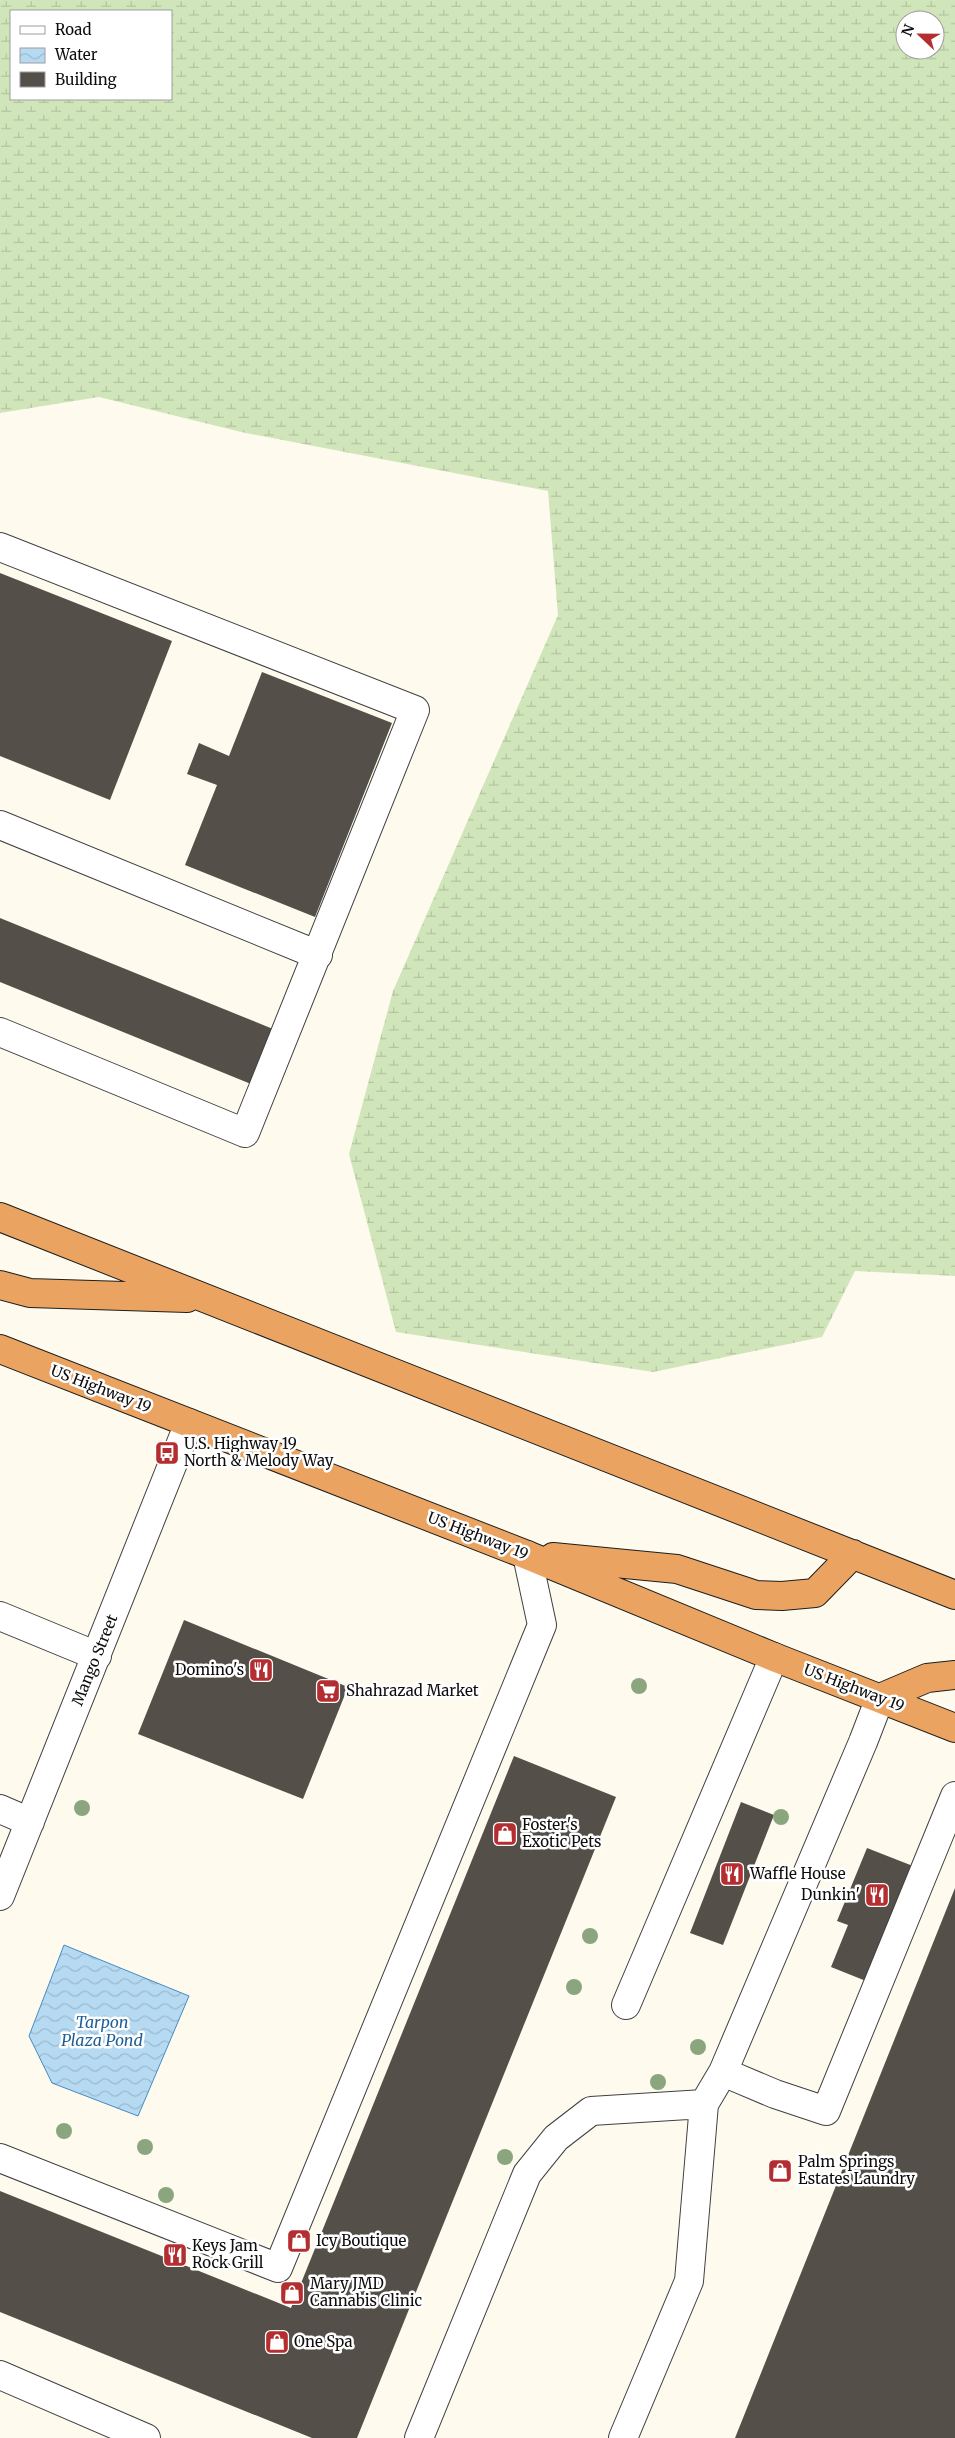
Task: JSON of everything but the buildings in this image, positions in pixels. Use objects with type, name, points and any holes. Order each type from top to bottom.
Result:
[{"type":"highway","points":[[0,1217],[955,1595]]},
{"type":"highway","points":[[0,1285],[30,1293],[209,1299]]},
{"type":"highway","name":"US Highway 19","points":[[0,1349],[527,1555],[774,1657],[955,1728]]},
{"type":"highway","points":[[527,1555],[677,1568],[756,1595],[782,1596],[815,1592],[853,1554]]},
{"type":"highway","points":[[880,1698],[927,1678],[955,1675]]},
{"type":"street","points":[[0,547],[415,710],[245,1134],[0,1032]]},
{"type":"street","points":[[0,824],[318,955]]},
{"type":"street","name":"Mango Street","points":[[0,1896],[188,1423]]},
{"type":"street","points":[[0,2158],[278,2268],[542,1625],[527,1555]]},
{"type":"street","points":[[0,1616],[97,1656]]},
{"type":"street","points":[[626,2005],[774,1657]]},
{"type":"street","points":[[623,2438],[690,2281],[704,2104],[723,2072],[880,1698]]},
{"type":"street","points":[[723,2072],[775,2094],[826,2111],[955,1796]]},
{"type":"street","points":[[0,1809],[30,1822]]},
{"type":"street","points":[[420,2438],[527,2174],[539,2156],[573,2123],[591,2111],[704,2104]]},
{"type":"street","points":[[0,2375],[146,2438]]},
{"type":"green space","points":[[0,0],[955,0],[955,1276],[855,1271],[822,1337],[653,1372],[396,1332],[349,1154],[393,991],[558,615],[548,491],[241,432],[99,397],[0,413]]},
{"type":"water","name":"Tarpon Plaza Pond","points":[[64,1945],[189,1996],[138,2116],[52,2083],[29,2036]]},
{"type":"place","name":"U.S. Highway 19 North & Melody Way","points":[[167,1453]]},
{"type":"place","name":"Domino's","points":[[261,1670]]},
{"type":"place","name":"Shahrazad Market","points":[[328,1691]]},
{"type":"place","name":"Foster's Exotic Pets","points":[[505,1834]]},
{"type":"place","name":"Waffle House","points":[[732,1874]]},
{"type":"place","name":"Dunkin'","points":[[877,1895]]},
{"type":"place","name":"Palm Springs Estates Laundry","points":[[780,2171]]},
{"type":"place","name":"Icy Boutique","points":[[299,2241]]},
{"type":"place","name":"Keys Jam Rock Grill","points":[[175,2255]]},
{"type":"place","name":"Mary JMD Cannabis Clinic","points":[[292,2293]]},
{"type":"place","name":"One Spa","points":[[277,2342]]}]
